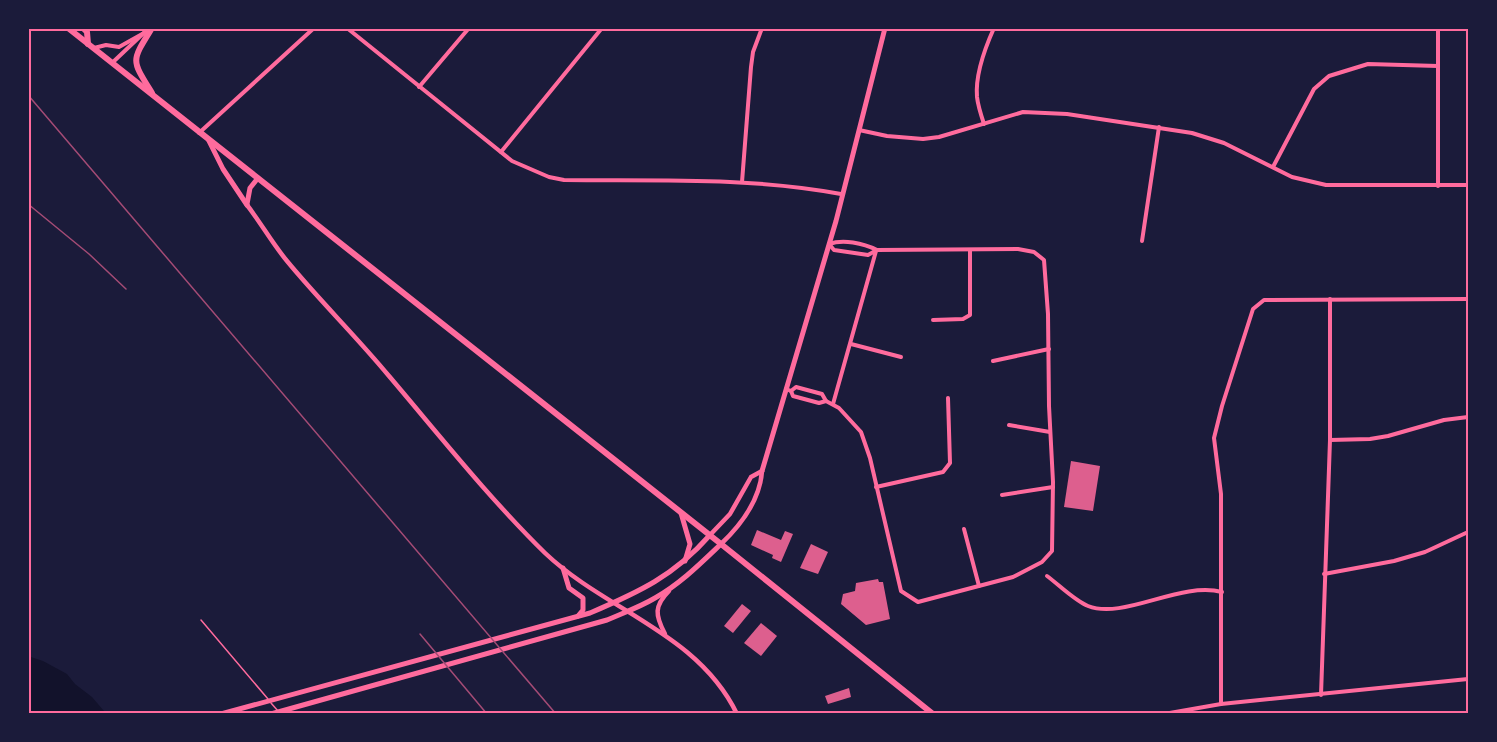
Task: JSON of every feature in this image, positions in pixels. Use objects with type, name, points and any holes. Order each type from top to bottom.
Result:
[{"type":"main road","points":[[68,28],[680,511],[933,714]]},
{"type":"main road","points":[[83,28],[87,32],[90,46]]},
{"type":"main road","points":[[150,28],[136,54],[136,60],[137,68],[155,98]]},
{"type":"main road","points":[[762,471],[789,390],[885,28]]},
{"type":"main road","points":[[209,141],[223,169],[247,205]]},
{"type":"main road","points":[[247,205],[250,188],[258,177]]},
{"type":"main road","points":[[680,511],[690,544],[685,562]]},
{"type":"main road","points":[[221,714],[403,662],[577,616],[615,602],[668,575],[685,562],[710,535]]},
{"type":"main road","points":[[271,714],[608,620],[648,602],[672,587],[721,544]]},
{"type":"main road","points":[[563,568],[569,588],[583,598],[583,610],[577,616]]},
{"type":"street","points":[[112,64],[150,28]]},
{"type":"street","points":[[199,133],[314,28]]},
{"type":"street","points":[[347,28],[512,161],[549,177],[564,180],[742,182],[807,187],[842,194]]},
{"type":"street","points":[[419,87],[469,28]]},
{"type":"street","points":[[501,152],[602,28]]},
{"type":"street","points":[[742,182],[751,67],[753,52],[762,28]]},
{"type":"street","points":[[984,124],[977,98],[977,86],[986,45],[994,28]]},
{"type":"street","points":[[1438,28],[1438,186]]},
{"type":"street","points":[[90,46],[119,46],[144,33]]},
{"type":"street","points":[[1274,167],[1314,89],[1329,76],[1368,64],[1438,66]]},
{"type":"street","points":[[858,130],[886,136],[923,139],[1023,112],[1047,113],[1192,133],[1224,142],[1301,180],[1326,185],[1468,185]]},
{"type":"street","points":[[1142,241],[1159,127]]},
{"type":"street","points":[[247,205],[286,260],[368,351],[495,500],[544,552],[563,568],[688,651],[718,681],[737,714]]},
{"type":"street","points":[[826,400],[819,403],[793,396],[789,390],[796,387],[822,394],[826,400],[839,408],[861,432],[901,591],[918,602],[979,586],[1012,577],[1042,562],[1052,551],[1053,487],[1044,260],[1034,252],[1018,249],[877,250],[867,245],[837,241],[829,244],[834,250],[868,255],[877,250]]},
{"type":"street","points":[[833,404],[877,250]]},
{"type":"street","points":[[933,320],[963,319],[970,315],[970,250]]},
{"type":"street","points":[[1321,695],[1330,440],[1330,298]]},
{"type":"street","points":[[1221,704],[1221,494],[1214,438],[1253,309],[1264,300],[1468,299]]},
{"type":"street","points":[[851,344],[901,357]]},
{"type":"street","points":[[993,361],[1049,349]]},
{"type":"street","points":[[876,487],[943,472],[950,463],[948,398]]},
{"type":"street","points":[[1330,440],[1370,439],[1444,420],[1468,417]]},
{"type":"street","points":[[1009,425],[1050,432]]},
{"type":"street","points":[[710,535],[730,514],[751,477],[762,471]]},
{"type":"street","points":[[721,544],[740,525],[748,513],[761,484],[762,471]]},
{"type":"street","points":[[1002,495],[1053,487]]},
{"type":"street","points":[[964,529],[979,586]]},
{"type":"street","points":[[1324,574],[1394,561],[1425,552],[1468,532]]},
{"type":"street","points":[[1047,576],[1087,606],[1108,609],[1181,593],[1203,590],[1222,592]]},
{"type":"street","points":[[666,636],[659,623],[657,611],[659,602],[672,587]]},
{"type":"street","points":[[1164,714],[1221,704],[1468,679]]},
{"type":"lane","points":[[201,620],[280,714]]},
{"type":"shaded area","points":[[28,656],[67,674],[104,711],[109,713],[29,713]]},
{"type":"building","points":[[1071,461],[1100,466],[1093,511],[1064,507]]},
{"type":"building","points":[[757,530],[781,540],[785,531],[793,534],[781,562],[772,558],[773,555],[751,545]]},
{"type":"building","points":[[811,544],[828,552],[818,574],[800,568]]},
{"type":"building","points":[[878,579],[879,582],[883,582],[890,619],[866,625],[841,604],[843,594],[855,591],[856,583]]},
{"type":"building","points":[[742,604],[751,611],[733,633],[724,626]]},
{"type":"building","points":[[761,623],[777,636],[761,656],[744,643]]},
{"type":"building","points":[[849,688],[851,697],[828,704],[825,696]]},
{"type":"railway","points":[[28,95],[556,714]]},
{"type":"railway","points":[[28,204],[89,254],[126,289]]},
{"type":"railway","points":[[420,634],[487,714]]}]
